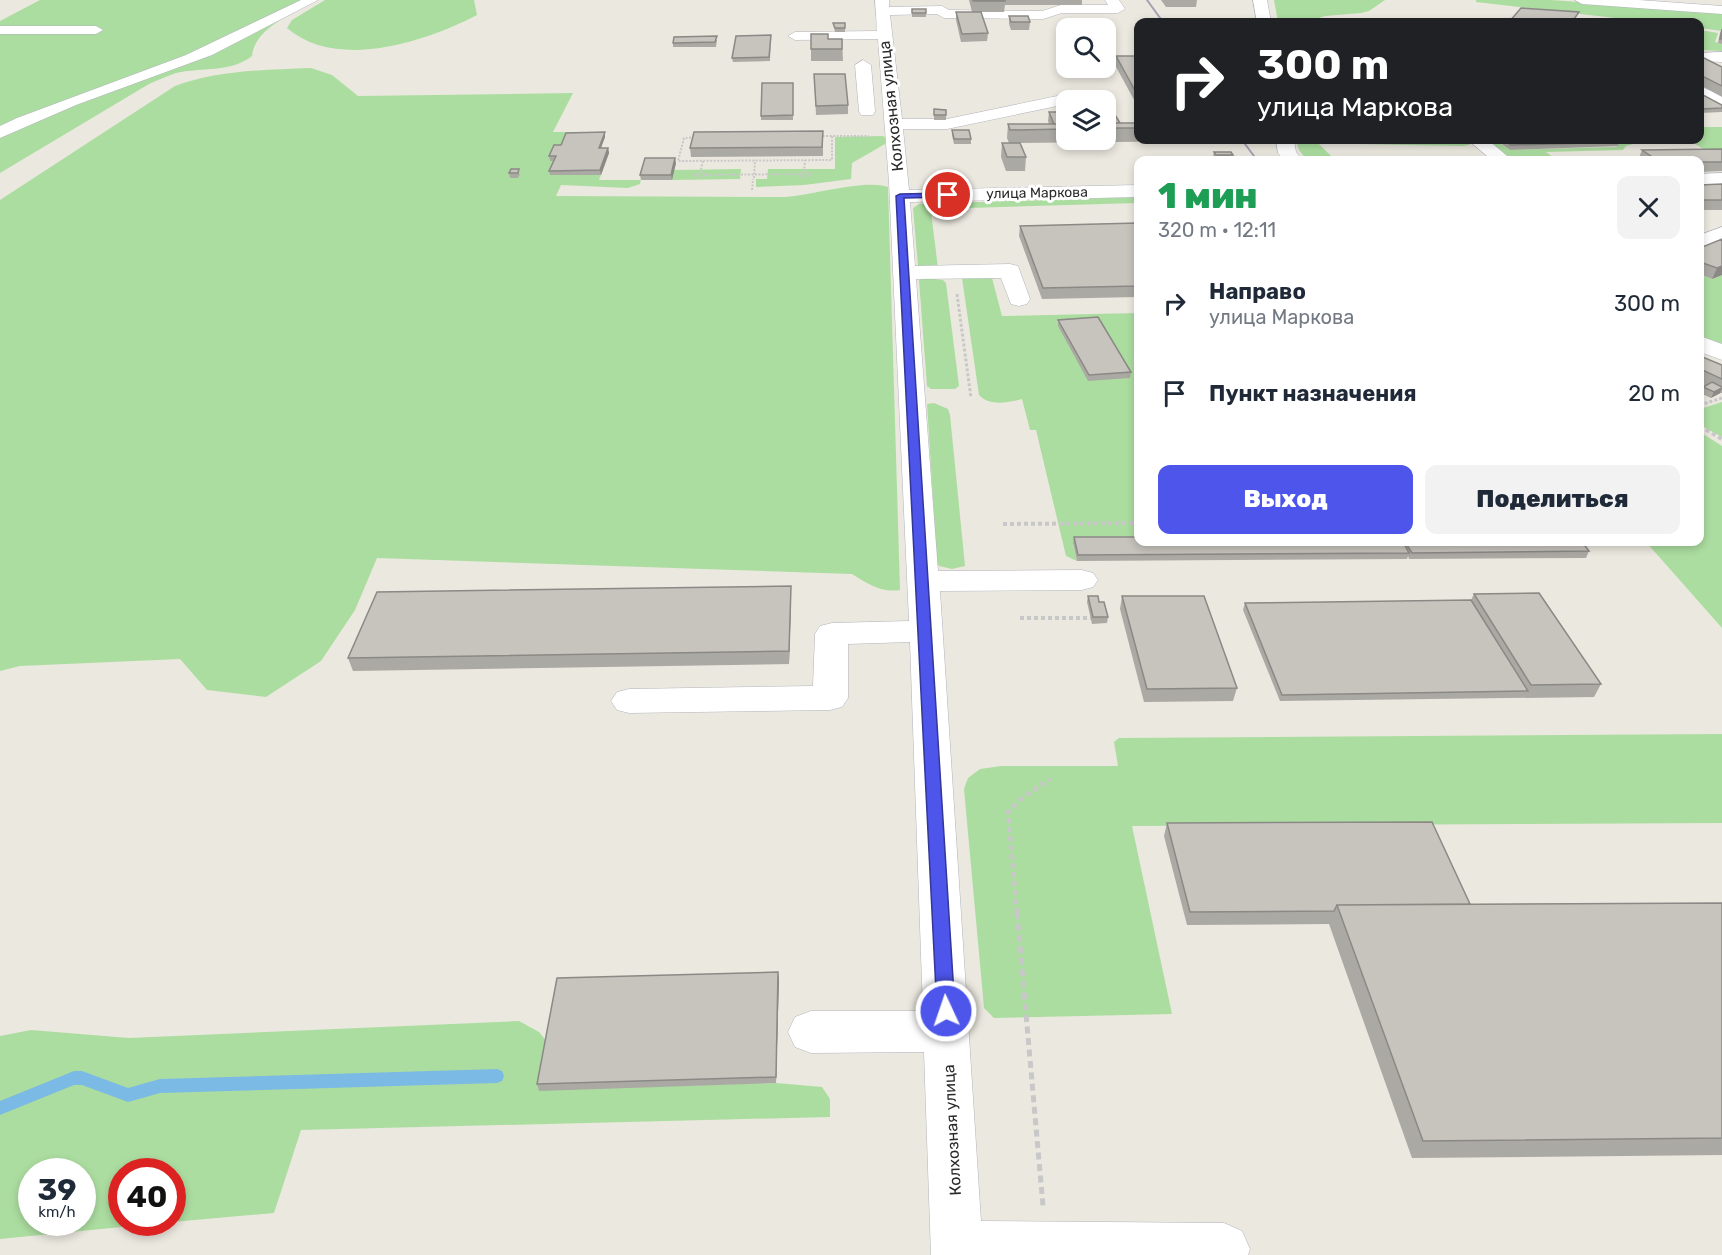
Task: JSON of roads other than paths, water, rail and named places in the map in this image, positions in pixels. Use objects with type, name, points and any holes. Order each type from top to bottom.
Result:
[{"type":"street","points":[[0,133],[67,102],[192,57],[253,30],[311,0]]},
{"type":"street","points":[[795,36],[876,34],[942,10],[944,14],[1043,15],[1061,9],[1118,9],[1112,0]]},
{"type":"street","points":[[1260,0],[1263,18]]},
{"type":"street","points":[[1582,0],[1642,2],[1722,10]]},
{"type":"street","points":[[0,30],[96,30]]},
{"type":"street","name":"Колхозная улица","points":[[876,34],[880,124],[900,196],[947,1031],[957,1251]]},
{"type":"street","points":[[1704,57],[1722,57]]},
{"type":"street","points":[[1704,63],[1722,68]]},
{"type":"street","points":[[880,124],[947,124],[1056,101]]},
{"type":"street","points":[[1482,144],[1498,156]]},
{"type":"street","points":[[1704,180],[1722,179]]},
{"type":"street","name":"улица Маркова","points":[[900,196],[1134,191]]},
{"type":"street","points":[[1704,229],[1722,228]]},
{"type":"street","points":[[1704,240],[1722,233]]},
{"type":"street","points":[[905,273],[1010,271],[1019,300]]},
{"type":"street","points":[[1704,345],[1722,352]]},
{"type":"street","points":[[922,581],[1082,580]]},
{"type":"street","points":[[629,701],[830,698],[832,634],[925,631]]},
{"type":"street","points":[[811,1032],[947,1031]]},
{"type":"street","points":[[957,1251],[1047,1247],[1224,1249]]},
{"type":"waterway","points":[[0,1108],[74,1078],[82,1078],[128,1095],[160,1086],[497,1076]]},
{"type":"railway","points":[[1147,0],[1160,18]]},
{"type":"railway","points":[[1245,144],[1254,156]]}]
